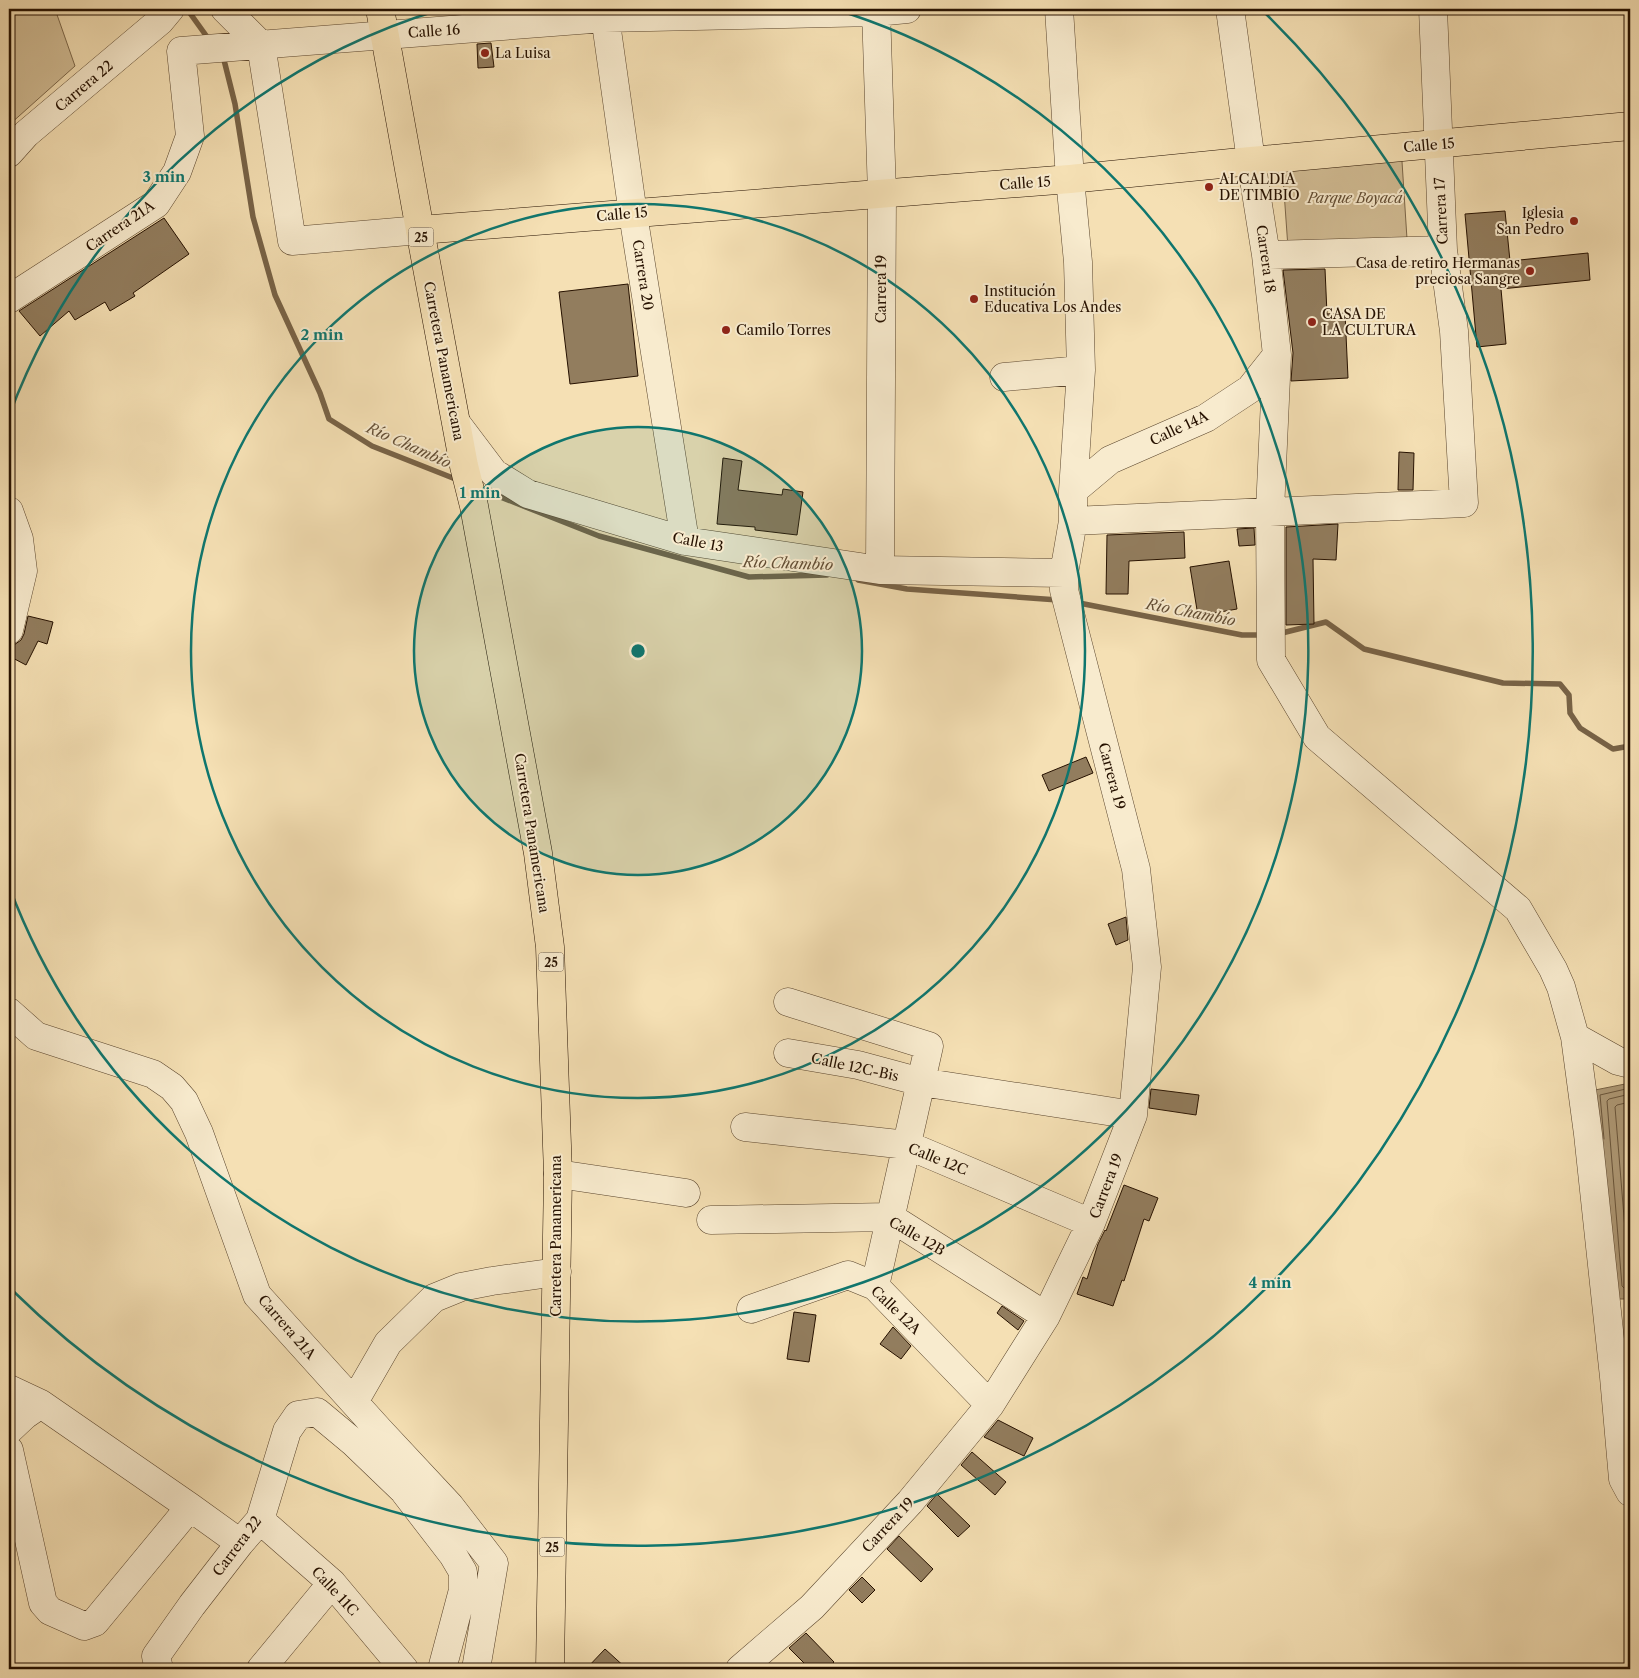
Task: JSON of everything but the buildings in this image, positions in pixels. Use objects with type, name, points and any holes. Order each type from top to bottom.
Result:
[{"type":"main road","name":"Carretera Panamericana","points":[[383,22],[456,424],[474,506],[538,853],[549,937],[558,1174],[550,1669]]},
{"type":"main road","name":"Calle 15","points":[[420,230],[1070,179],[1630,126]]},
{"type":"street","points":[[225,9],[250,46],[292,241],[420,230]]},
{"type":"street","name":"Calle 16","points":[[191,50],[250,46],[383,22],[604,13],[907,9]]},
{"type":"street","points":[[1059,9],[1070,179],[1078,262],[1081,370],[1073,491],[1073,521],[1066,591]]},
{"type":"street","name":"Carrera 18","points":[[1230,9],[1266,255],[1277,355],[1270,511],[1271,660],[1317,737],[1518,909],[1554,969],[1575,1037]]},
{"type":"street","name":"Carrera 17","points":[[1270,511],[1464,503],[1454,331],[1443,250],[1433,9]]},
{"type":"street","name":"Carrera 19","points":[[876,10],[882,194],[880,570]]},
{"type":"street","name":"Carrera 20","points":[[604,13],[633,214],[685,542]]},
{"type":"street","points":[[165,15],[191,50]]},
{"type":"street","name":"Carrera 22","points":[[9,153],[26,134],[165,15]]},
{"type":"street","name":"Carrera 21A","points":[[9,299],[156,204],[177,172],[190,136],[191,50]]},
{"type":"street","points":[[1266,255],[1443,250]]},
{"type":"street","name":"Calle 14A","points":[[1073,491],[1110,460],[1206,418],[1250,389],[1277,355]]},
{"type":"street","points":[[1004,377],[1081,370]]},
{"type":"street","name":"Calle 13","points":[[456,424],[494,473],[528,494],[685,542],[880,570],[1066,591]]},
{"type":"street","points":[[9,510],[19,538],[23,571],[9,630]]},
{"type":"street","points":[[1073,521],[1270,511]]},
{"type":"street","name":"Carrera 19","points":[[740,1669],[812,1607],[910,1502],[990,1405],[1046,1316],[1091,1223],[1133,1115],[1147,968],[1136,869],[1066,591]]},
{"type":"street","points":[[788,1002],[929,1046],[875,1286]]},
{"type":"street","name":"Carrera 21A","points":[[9,1012],[36,1036],[153,1074],[172,1087],[184,1101],[199,1133],[257,1295],[450,1506],[494,1563],[469,1668]]},
{"type":"street","points":[[1575,1037],[1618,1061],[1630,1064]]},
{"type":"street","points":[[1575,1037],[1590,1153],[1623,1478],[1630,1492]]},
{"type":"street","name":"Calle 12C-Bis","points":[[788,1053],[858,1065],[921,1082],[1133,1115]]},
{"type":"street","name":"Calle 12C","points":[[745,1127],[907,1145],[1091,1223]]},
{"type":"street","points":[[558,1174],[686,1193]]},
{"type":"street","name":"Calle 12B","points":[[711,1220],[890,1217],[1046,1316]]},
{"type":"street","points":[[354,1402],[388,1343],[434,1298],[469,1285],[557,1272]]},
{"type":"street","name":"Calle 12A","points":[[751,1309],[848,1276],[875,1286],[990,1405]]},
{"type":"street","points":[[9,1389],[41,1404],[190,1506],[240,1543]]},
{"type":"street","points":[[9,1430],[25,1415],[41,1404]]},
{"type":"street","name":"Carrera 22","points":[[158,1663],[192,1604],[260,1520],[287,1431],[298,1416],[317,1412],[353,1442],[403,1490],[453,1554],[463,1572],[464,1590],[442,1669]]},
{"type":"street","points":[[9,1450],[42,1604],[50,1611],[84,1626],[96,1622],[190,1506]]},
{"type":"street","name":"Calle 11C","points":[[260,1520],[332,1583],[404,1669]]},
{"type":"street","points":[[261,1669],[332,1583]]},
{"type":"green space","points":[[9,9],[55,9],[75,66],[9,125]]},
{"type":"green space","name":"Parque Boyacá","points":[[1401,146],[1407,239],[1288,248],[1282,163]]},
{"type":"water","points":[[1630,1083],[1630,1299],[1612,1299],[1595,1090]]},
{"type":"waterway","name":"Río Chambío","points":[[187,9],[210,41]]},
{"type":"waterway","name":"Río Chambío","points":[[222,57],[235,104],[253,217],[275,295],[320,393],[329,419],[372,446],[458,480]]},
{"type":"waterway","name":"Río Chambío","points":[[478,488],[599,536],[749,577],[827,575]]},
{"type":"waterway","name":"Río Chambío","points":[[858,580],[907,589],[1058,600]]},
{"type":"waterway","name":"Río Chambío","points":[[1074,602],[1242,635],[1264,635]]},
{"type":"waterway","name":"Río Chambío","points":[[1278,634],[1326,622],[1364,649],[1503,683],[1560,684],[1569,695],[1570,713],[1580,728],[1613,749],[1630,746]]},
{"type":"place","name":"La Luisa","points":[[485,53]]},
{"type":"place","name":"ALCALDIA DE TIMBIO","points":[[1209,187]]},
{"type":"place","name":"Iglesia San Pedro","points":[[1574,221]]},
{"type":"place","name":"Casa de retiro Hermanas preciosa Sangre","points":[[1530,271]]},
{"type":"place","name":"Institución Educativa Los Andes","points":[[974,299]]},
{"type":"place","name":"CASA DE LA CULTURA","points":[[1312,322]]},
{"type":"place","name":"Camilo Torres","points":[[726,330]]}]
